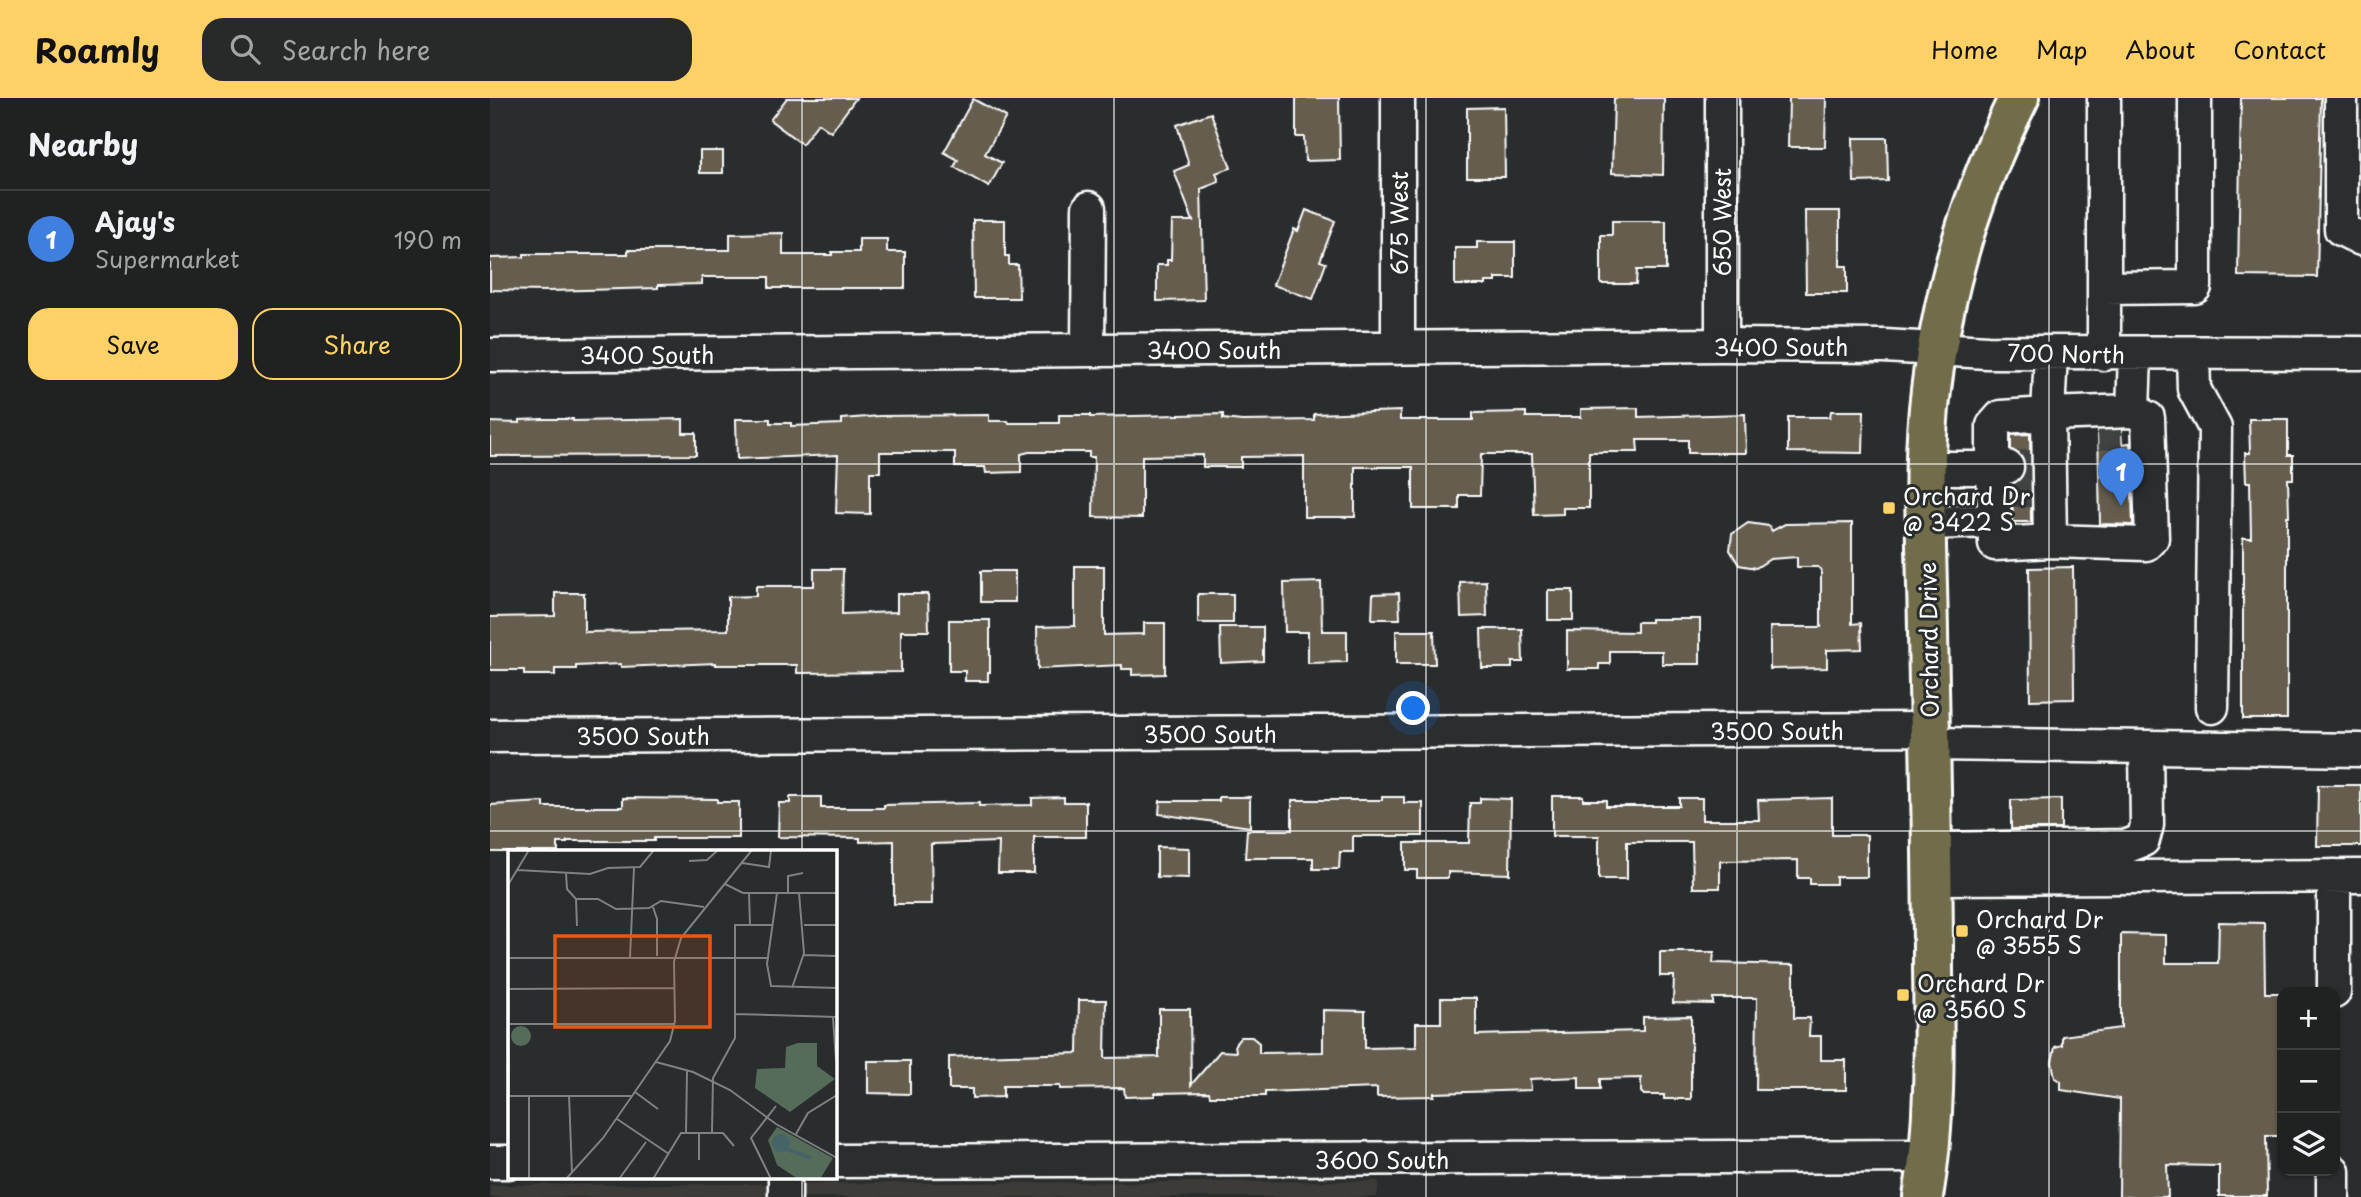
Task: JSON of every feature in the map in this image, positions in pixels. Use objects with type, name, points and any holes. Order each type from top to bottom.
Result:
[{"type":"main road","name":"Orchard Drive","points":[[1923,1197],[1934,1088],[1926,468],[1929,408],[1954,265],[1967,222],[2019,98]]},
{"type":"street","name":"675 West","points":[[1398,98],[1398,348]]},
{"type":"street","name":"650 West","points":[[1722,98],[1722,345]]},
{"type":"street","points":[[2051,353],[2048,424],[2018,483],[1995,544],[2050,541],[2146,544],[2152,538],[2125,428],[2119,354],[2104,288],[2104,98]]},
{"type":"street","points":[[2104,288],[2196,287],[2195,98]]},
{"type":"street","points":[[2341,98],[2341,229],[2361,239]]},
{"type":"street","points":[[1088,350],[1089,208]]},
{"type":"street","name":"3400 South","points":[[490,355],[1722,345],[1938,349]]},
{"type":"street","name":"700 North","points":[[1938,349],[2193,354]]},
{"type":"street","points":[[2212,707],[2215,428],[2194,389],[2193,354],[2361,353]]},
{"type":"street","points":[[2050,541],[2018,483],[1993,426],[2001,417],[2048,424],[2125,428]]},
{"type":"street","points":[[2048,424],[2125,428]]},
{"type":"street","points":[[1926,468],[2018,483]]},
{"type":"street","points":[[1927,523],[2018,483]]},
{"type":"street","name":"3500 South","points":[[490,736],[1930,736],[2146,747],[2361,750]]},
{"type":"street","points":[[1933,864],[2127,846],[2143,840],[2147,825],[2146,747]]},
{"type":"street","points":[[1933,864],[2348,876],[2335,987]]},
{"type":"street","name":"3600 South","points":[[836,1161],[1929,1156]]},
{"type":"street","points":[[490,1162],[508,1162]]},
{"type":"street","points":[[2333,1176],[2333,1197]]},
{"type":"shaded area","points":[[1379,1181],[1377,1197],[490,1197],[490,1185]]},
{"type":"building","points":[[787,98],[856,98],[831,132],[818,123],[802,144],[770,120]]},
{"type":"building","points":[[1296,98],[1339,98],[1340,160],[1305,161],[1304,137],[1296,137]]},
{"type":"building","points":[[1614,98],[1664,98],[1663,175],[1612,173]]},
{"type":"building","points":[[1789,98],[1826,98],[1825,147],[1788,147]]},
{"type":"building","points":[[2241,98],[2321,98],[2317,277],[2238,276]]},
{"type":"building","points":[[973,99],[1006,117],[985,154],[1002,163],[989,187],[954,167],[958,160],[944,152]]},
{"type":"building","points":[[1504,107],[1505,177],[1467,177],[1467,108]]},
{"type":"building","points":[[1211,113],[1231,168],[1216,173],[1219,182],[1201,189],[1204,300],[1157,301],[1157,265],[1167,265],[1167,260],[1171,260],[1172,221],[1193,221],[1174,171],[1189,165],[1177,125]]},
{"type":"building","points":[[1853,138],[1887,138],[1888,181],[1854,182]]},
{"type":"building","points":[[700,151],[723,151],[723,173],[700,173]]},
{"type":"building","points":[[1306,210],[1335,221],[1320,261],[1326,263],[1313,299],[1273,285],[1294,229],[1298,231]]},
{"type":"building","points":[[1805,211],[1840,211],[1840,266],[1847,266],[1847,293],[1806,293]]},
{"type":"building","points":[[973,220],[1005,220],[1005,256],[1009,256],[1009,265],[1018,265],[1019,298],[974,298]]},
{"type":"building","points":[[1612,221],[1666,221],[1666,270],[1637,270],[1636,284],[1601,284],[1601,235],[1612,235]]},
{"type":"building","points":[[783,233],[783,255],[859,252],[859,239],[887,239],[887,252],[905,252],[905,288],[769,288],[769,277],[702,277],[702,284],[658,285],[658,288],[490,290],[490,258],[524,257],[524,254],[628,254],[628,250],[730,250],[730,234]]},
{"type":"building","points":[[1477,242],[1515,242],[1515,278],[1496,278],[1496,282],[1486,282],[1486,285],[1455,285],[1455,248],[1477,248]]},
{"type":"building","points":[[1638,408],[1638,417],[1745,414],[1746,453],[1688,453],[1688,440],[1637,440],[1638,452],[1589,452],[1589,508],[1563,508],[1563,514],[1534,515],[1532,454],[1481,454],[1480,495],[1459,495],[1459,509],[1413,509],[1413,467],[1355,467],[1355,517],[1304,517],[1304,456],[1241,457],[1241,467],[1203,467],[1203,455],[1142,456],[1142,518],[1093,517],[1094,457],[1089,457],[1089,452],[1029,452],[1021,454],[1021,472],[986,473],[985,467],[955,467],[955,452],[880,452],[880,472],[870,472],[870,514],[836,513],[838,455],[737,459],[736,419],[770,419],[770,423],[791,423],[791,426],[842,424],[842,419],[880,416],[989,415],[989,421],[1059,423],[1059,415],[1090,417],[1223,414],[1223,419],[1242,421],[1314,420],[1314,414],[1400,411],[1400,420],[1473,420],[1473,413],[1526,412],[1526,417],[1581,417],[1581,409]]},
{"type":"building","points":[[1831,411],[1864,411],[1863,453],[1788,452],[1788,417],[1830,417]]},
{"type":"building","points":[[683,419],[683,433],[696,433],[696,455],[490,456],[490,422],[520,423],[520,420]]},
{"type":"building","points":[[2249,419],[2288,419],[2288,455],[2293,455],[2293,479],[2288,479],[2287,516],[2287,719],[2243,719],[2243,538],[2251,538],[2250,482],[2246,482],[2245,453],[2250,453]]},
{"type":"building","points":[[2121,430],[2122,444],[2130,443],[2133,525],[2100,524],[2098,431]]},
{"type":"building","points":[[2030,434],[2031,522],[2013,522],[2012,484],[2023,476],[2025,466],[2022,456],[2011,450],[2011,435]]},
{"type":"building","points":[[1748,523],[1769,526],[1772,531],[1785,524],[1852,523],[1852,624],[1861,623],[1862,649],[1827,650],[1827,668],[1770,669],[1770,627],[1821,627],[1821,570],[1818,567],[1797,567],[1797,557],[1770,559],[1756,568],[1739,565],[1730,550],[1732,534]]},
{"type":"building","points":[[1075,566],[1104,566],[1104,635],[1144,634],[1144,623],[1165,623],[1165,674],[1132,675],[1132,669],[1122,669],[1122,665],[1038,669],[1037,627],[1075,626]]},
{"type":"building","points":[[2073,567],[2074,699],[2030,700],[2029,568]]},
{"type":"building","points":[[814,569],[843,569],[842,614],[897,612],[897,594],[928,594],[929,631],[901,631],[901,672],[797,673],[797,665],[716,663],[576,666],[576,669],[555,669],[555,675],[524,675],[524,670],[490,670],[490,617],[555,616],[555,593],[584,593],[584,632],[728,630],[728,597],[756,596],[756,586],[814,586]]},
{"type":"building","points":[[981,571],[1015,571],[1015,602],[981,602]]},
{"type":"building","points":[[1486,581],[1487,616],[1461,617],[1460,582]]},
{"type":"building","points":[[1321,582],[1322,631],[1347,631],[1347,662],[1308,663],[1308,632],[1285,632],[1284,583]]},
{"type":"building","points":[[1548,590],[1573,590],[1573,620],[1548,620]]},
{"type":"building","points":[[1399,593],[1400,619],[1372,619],[1373,594]]},
{"type":"building","points":[[1198,594],[1233,594],[1233,623],[1198,623]]},
{"type":"building","points":[[1651,619],[1700,619],[1700,664],[1662,664],[1662,651],[1610,651],[1610,664],[1599,664],[1599,669],[1567,669],[1567,631],[1637,632],[1637,622],[1651,622]]},
{"type":"building","points":[[949,620],[990,620],[988,681],[965,681],[965,671],[949,671]]},
{"type":"building","points":[[1220,627],[1263,627],[1263,661],[1221,663]]},
{"type":"building","points":[[1481,629],[1522,629],[1523,662],[1512,662],[1512,668],[1482,668]]},
{"type":"building","points":[[1396,631],[1434,631],[1435,664],[1396,664]]},
{"type":"building","points":[[2318,785],[2361,785],[2361,846],[2317,846]]},
{"type":"building","points":[[1552,796],[1583,796],[1583,800],[1606,800],[1606,806],[1679,806],[1679,798],[1702,798],[1702,820],[1759,820],[1758,800],[1832,798],[1832,835],[1867,835],[1867,877],[1836,877],[1836,884],[1810,884],[1810,878],[1798,878],[1798,860],[1720,861],[1720,888],[1693,888],[1692,842],[1627,842],[1627,879],[1599,879],[1599,836],[1552,836]]},
{"type":"building","points":[[790,797],[821,797],[821,808],[884,808],[884,805],[979,803],[979,806],[1032,805],[1032,798],[1064,797],[1064,802],[1086,802],[1086,837],[1034,837],[1034,873],[998,873],[999,842],[931,844],[932,904],[894,904],[894,841],[860,842],[860,838],[778,837],[779,803],[790,803]]},
{"type":"building","points":[[1219,797],[1250,797],[1250,827],[1159,814],[1160,801],[1219,801]]},
{"type":"building","points":[[1382,797],[1404,797],[1404,803],[1423,803],[1423,836],[1353,836],[1353,852],[1340,852],[1339,869],[1313,869],[1313,858],[1245,858],[1247,830],[1292,830],[1292,800],[1382,800]]},
{"type":"building","points":[[623,798],[717,799],[717,802],[739,802],[739,838],[567,841],[558,843],[558,850],[490,852],[490,805],[544,802],[544,807],[623,807]]},
{"type":"building","points":[[1480,798],[1511,799],[1510,874],[1448,872],[1448,878],[1417,878],[1417,870],[1405,870],[1405,843],[1469,843],[1470,803],[1480,803]]},
{"type":"building","points":[[2061,799],[2061,829],[2011,829],[2011,800]]},
{"type":"building","points":[[1157,847],[1189,848],[1189,878],[1157,877]]},
{"type":"building","points":[[2219,922],[2264,923],[2265,993],[2277,993],[2277,1136],[2266,1136],[2267,1196],[2219,1196],[2219,1166],[2167,1165],[2168,1197],[2119,1197],[2120,1099],[2061,1090],[2061,1081],[2055,1078],[2052,1062],[2055,1047],[2062,1045],[2062,1036],[2121,1028],[2121,934],[2166,935],[2166,963],[2218,963]]},
{"type":"building","points":[[1660,952],[1714,952],[1713,963],[1794,965],[1794,1018],[1810,1018],[1809,1036],[1821,1036],[1821,1060],[1846,1060],[1846,1090],[1756,1090],[1757,998],[1713,998],[1713,1004],[1673,1003],[1674,976],[1660,976]]},
{"type":"building","points":[[1441,998],[1476,998],[1476,1035],[1643,1031],[1643,1017],[1691,1016],[1691,1099],[1664,1099],[1664,1095],[1644,1095],[1641,1092],[1641,1078],[1600,1079],[1600,1089],[1579,1089],[1579,1077],[1530,1079],[1531,1090],[1434,1093],[1434,1096],[1377,1097],[1377,1088],[1265,1092],[1265,1096],[1210,1096],[1209,1092],[1155,1093],[1155,1096],[1125,1097],[1124,1088],[1003,1086],[1003,1097],[972,1098],[972,1089],[949,1089],[949,1057],[1078,1053],[1079,1000],[1106,1000],[1105,1058],[1159,1057],[1159,1009],[1190,1009],[1191,1085],[1220,1051],[1236,1052],[1235,1044],[1241,1037],[1252,1037],[1259,1043],[1259,1053],[1323,1052],[1323,1010],[1365,1011],[1365,1048],[1416,1047],[1416,1023],[1441,1023]]},
{"type":"building","points":[[868,1061],[910,1061],[910,1094],[868,1093]]},
{"type":"tunnel","points":[[2098,434],[2121,433]]},
{"type":"tunnel","points":[[2007,467],[2034,466]]},
{"type":"tunnel","points":[[2007,491],[2035,491]]},
{"type":"place","name":"Ajay's","points":[[2121,506]]},
{"type":"place","name":"Orchard Dr @ 3422 S","points":[[1889,508]]},
{"type":"place","name":"Orchard Dr @ 3555 S","points":[[1962,931]]},
{"type":"place","name":"Orchard Dr @ 3560 S","points":[[1903,995]]}]
